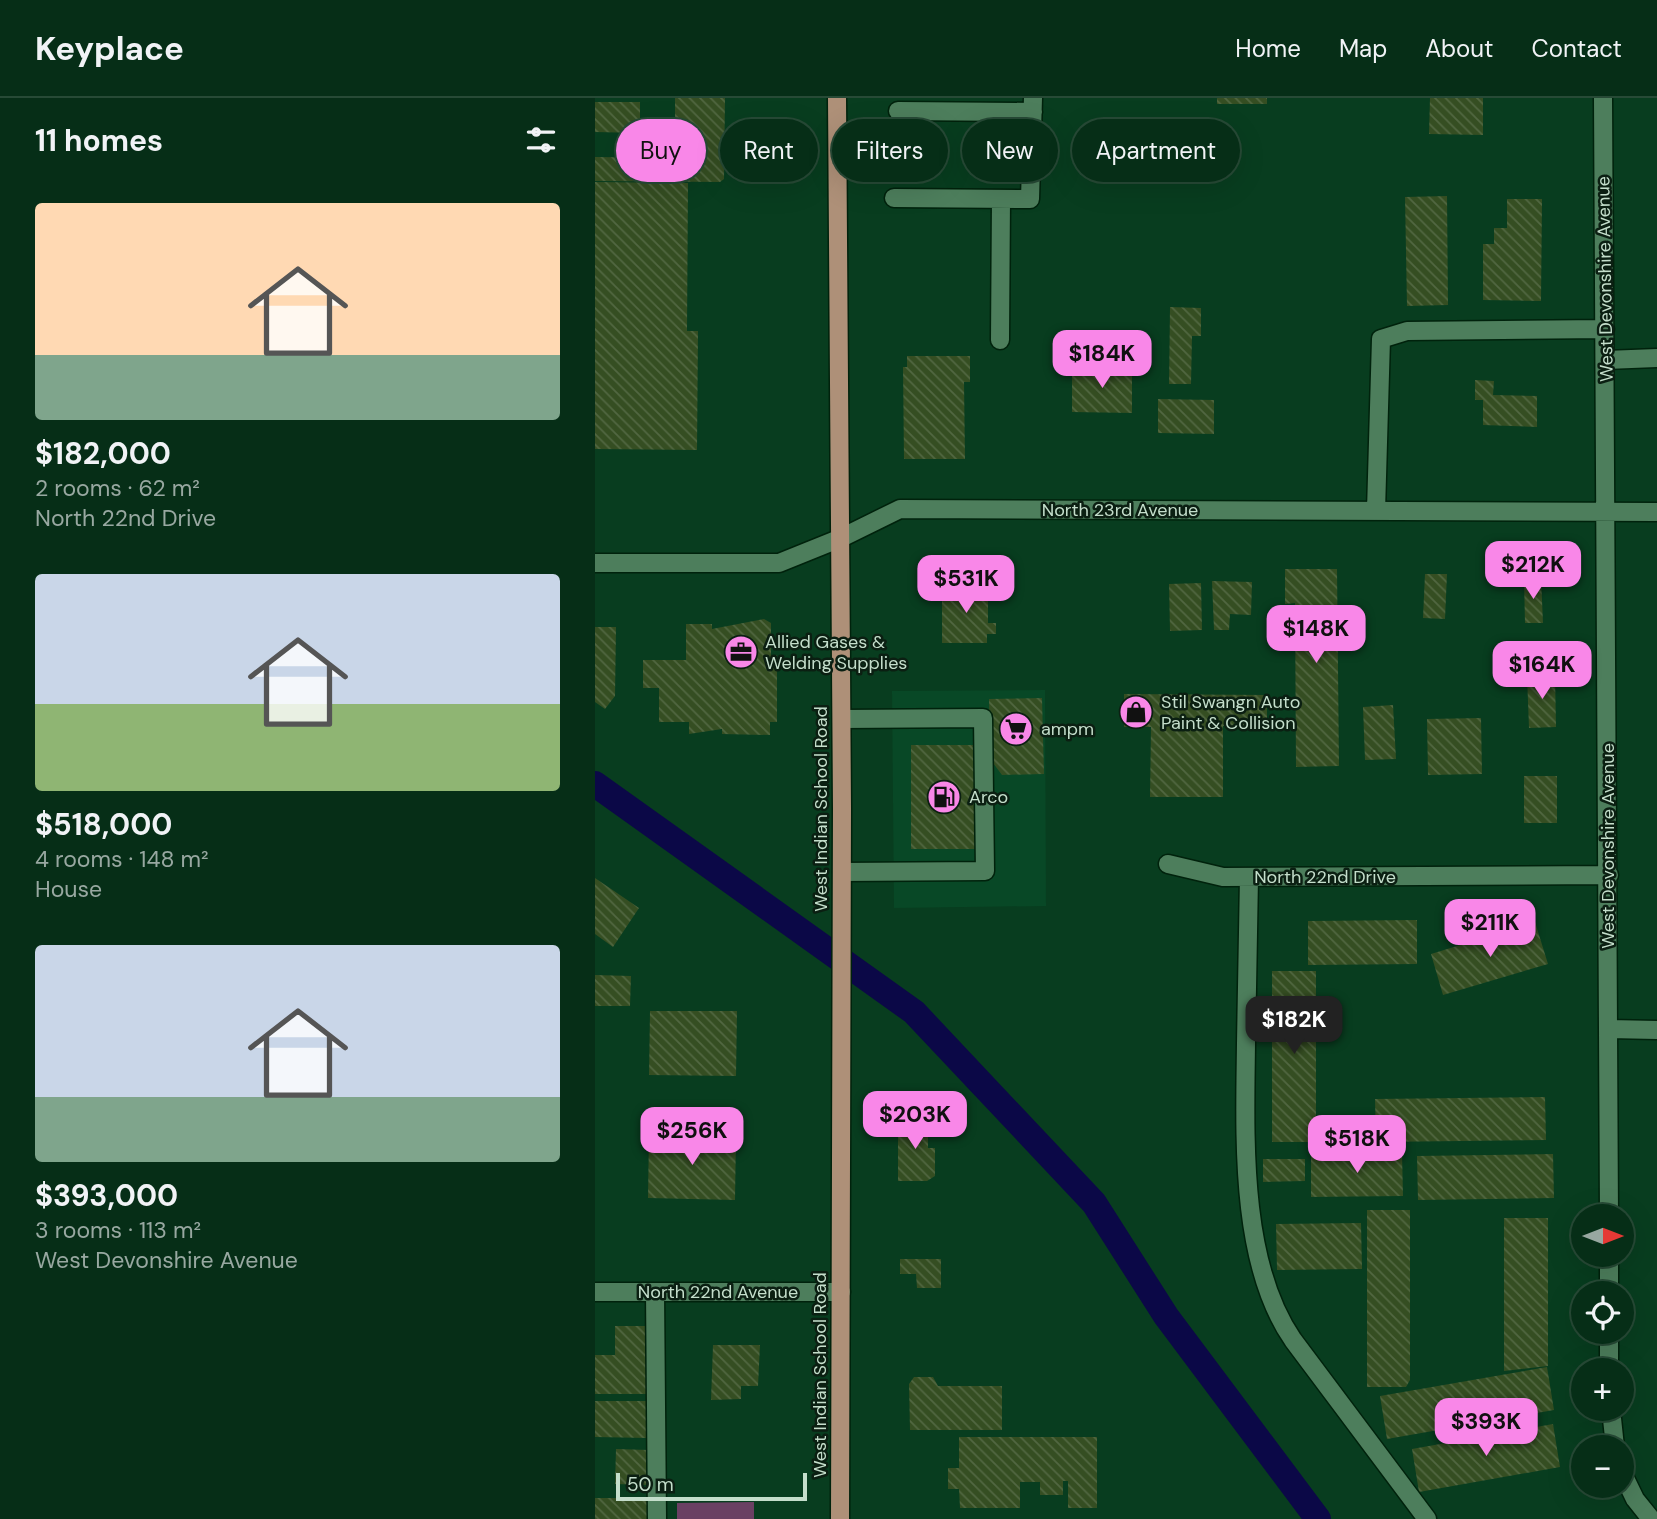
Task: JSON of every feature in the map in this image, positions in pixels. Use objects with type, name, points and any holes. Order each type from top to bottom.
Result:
[{"type":"main road","name":"West Indian School Road","points":[[837,98],[842,719],[840,1519]]},
{"type":"street","name":"West Devonshire Avenue","points":[[1603,98],[1609,1204]]},
{"type":"street","points":[[894,198],[1030,200],[1033,105],[898,111]]},
{"type":"street","points":[[1000,340],[1001,199]]},
{"type":"street","points":[[1376,511],[1381,339],[1407,331],[1605,329]]},
{"type":"street","points":[[1606,360],[1657,358]]},
{"type":"street","name":"North 23rd Avenue","points":[[595,563],[779,563],[841,538],[900,509],[1657,512]]},
{"type":"street","points":[[842,719],[983,718],[985,871],[842,873]]},
{"type":"street","name":"North 22nd Drive","points":[[1168,864],[1223,877],[1609,875]]},
{"type":"street","points":[[1249,877],[1245,1144],[1251,1212],[1266,1285],[1277,1318],[1427,1519]]},
{"type":"street","points":[[1609,1029],[1657,1030]]},
{"type":"street","name":"North 22nd Avenue","points":[[595,1292],[841,1292]]},
{"type":"street","points":[[655,1292],[657,1519]]},
{"type":"street","points":[[1634,1497],[1651,1519]]},
{"type":"shaded area","points":[[1045,690],[1046,906],[894,908],[892,691]]},
{"type":"shaded area","points":[[754,1502],[754,1519],[677,1519],[677,1503]]},
{"type":"building","points":[[675,98],[725,98],[725,119],[720,119],[720,182],[706,182],[706,119],[675,119]]},
{"type":"building","points":[[1217,98],[1267,98],[1267,104],[1217,104]]},
{"type":"building","points":[[1430,98],[1483,98],[1483,135],[1429,134]]},
{"type":"building","points":[[595,102],[640,102],[640,119],[616,119],[616,132],[595,132]]},
{"type":"building","points":[[595,157],[616,157],[616,181],[595,181]]},
{"type":"building","points":[[595,182],[688,183],[687,331],[698,331],[697,450],[595,449]]},
{"type":"building","points":[[1447,196],[1448,305],[1407,306],[1405,197]]},
{"type":"building","points":[[1507,199],[1542,199],[1541,301],[1483,300],[1483,244],[1494,244],[1494,228],[1507,228]]},
{"type":"building","points":[[1170,307],[1201,308],[1201,336],[1192,336],[1191,384],[1169,384]]},
{"type":"building","points":[[907,356],[970,356],[970,382],[964,382],[965,459],[904,459],[903,367],[907,367]]},
{"type":"building","points":[[1072,368],[1132,369],[1132,413],[1072,412]]},
{"type":"building","points":[[1475,380],[1494,381],[1493,395],[1537,396],[1537,427],[1483,425],[1483,400],[1475,400]]},
{"type":"building","points":[[1158,399],[1214,400],[1214,434],[1158,433]]},
{"type":"building","points":[[1285,569],[1337,569],[1339,766],[1296,767],[1295,603],[1285,604]]},
{"type":"building","points":[[1425,574],[1447,574],[1445,619],[1423,618]]},
{"type":"building","points":[[1541,578],[1543,623],[1525,623],[1524,579]]},
{"type":"building","points":[[1212,581],[1252,582],[1251,615],[1230,614],[1229,630],[1214,630]]},
{"type":"building","points":[[1201,583],[1202,630],[1170,631],[1169,584]]},
{"type":"building","points":[[942,586],[988,586],[988,623],[996,623],[996,634],[987,634],[987,643],[942,643]]},
{"type":"building","points":[[764,619],[771,623],[771,655],[777,655],[777,722],[770,722],[770,735],[722,734],[722,729],[689,734],[689,722],[659,722],[659,688],[643,688],[643,660],[686,660],[686,624],[712,624],[712,629]]},
{"type":"building","points":[[595,627],[616,627],[615,696],[605,709],[595,702]]},
{"type":"building","points":[[1555,674],[1556,727],[1529,728],[1527,675]]},
{"type":"building","points":[[1124,694],[1267,695],[1267,727],[1223,726],[1223,797],[1150,797],[1151,727],[1124,727]]},
{"type":"building","name":"ampm","points":[[1042,698],[1044,774],[1002,775],[990,759],[989,699]]},
{"type":"building","points":[[1393,705],[1396,759],[1365,760],[1363,707]]},
{"type":"building","points":[[1481,718],[1482,774],[1428,775],[1427,719]]},
{"type":"building","name":"Arco","points":[[911,745],[976,745],[977,849],[911,849]]},
{"type":"building","points":[[1524,776],[1557,776],[1557,823],[1524,823]]},
{"type":"building","points":[[595,878],[639,908],[613,947],[595,934]]},
{"type":"building","points":[[1417,920],[1417,964],[1308,965],[1308,921]]},
{"type":"building","points":[[1535,922],[1548,964],[1443,995],[1431,954]]},
{"type":"building","points":[[1272,971],[1316,971],[1316,1142],[1272,1142]]},
{"type":"building","points":[[595,975],[631,976],[630,1006],[595,1006]]},
{"type":"building","points":[[650,1011],[737,1011],[736,1076],[649,1075]]},
{"type":"building","points":[[1545,1097],[1546,1140],[1376,1142],[1375,1099]]},
{"type":"building","points":[[898,1117],[919,1117],[928,1125],[928,1148],[935,1148],[935,1176],[927,1181],[898,1181]]},
{"type":"building","points":[[649,1134],[736,1135],[735,1200],[648,1198]]},
{"type":"building","points":[[1402,1153],[1403,1196],[1311,1197],[1311,1154]]},
{"type":"building","points":[[1553,1154],[1554,1198],[1418,1200],[1417,1156]]},
{"type":"building","points":[[1263,1159],[1305,1159],[1305,1181],[1263,1182]]},
{"type":"building","points":[[1367,1210],[1410,1210],[1410,1380],[1406,1387],[1367,1387]]},
{"type":"building","points":[[1504,1218],[1548,1218],[1548,1366],[1504,1371]]},
{"type":"building","points":[[1361,1223],[1362,1269],[1277,1270],[1276,1224]]},
{"type":"building","points":[[900,1259],[941,1259],[941,1288],[917,1288],[916,1274],[900,1274]]},
{"type":"building","points":[[615,1326],[649,1326],[649,1394],[595,1394],[595,1355],[615,1355]]},
{"type":"building","points":[[713,1345],[760,1345],[758,1386],[741,1386],[741,1399],[711,1400]]},
{"type":"building","points":[[1547,1367],[1554,1410],[1387,1439],[1380,1396]]},
{"type":"building","points":[[914,1377],[933,1377],[938,1386],[1002,1386],[1002,1430],[910,1430],[909,1384]]},
{"type":"building","points":[[595,1401],[647,1401],[647,1438],[595,1437]]},
{"type":"building","points":[[1553,1424],[1560,1467],[1419,1492],[1412,1449]]},
{"type":"building","points":[[959,1437],[1097,1437],[1097,1508],[1068,1508],[1068,1481],[1063,1481],[1063,1495],[1040,1495],[1040,1482],[1020,1482],[1020,1508],[960,1508],[959,1489],[948,1489],[948,1468],[959,1468]]},
{"type":"building","points":[[616,1449],[649,1450],[648,1485],[615,1484]]},
{"type":"building","points":[[595,1498],[649,1498],[649,1519],[595,1519]]},
{"type":"waterway","points":[[595,784],[914,1012],[1094,1203],[1166,1316],[1318,1519]]},
{"type":"place","name":"Allied Gases & Welding Supplies","points":[[741,652]]},
{"type":"place","name":"Stil Swangn Auto Paint & Collision","points":[[1136,712]]},
{"type":"place","name":"ampm","points":[[1016,729]]},
{"type":"place","name":"Arco","points":[[944,797]]}]
